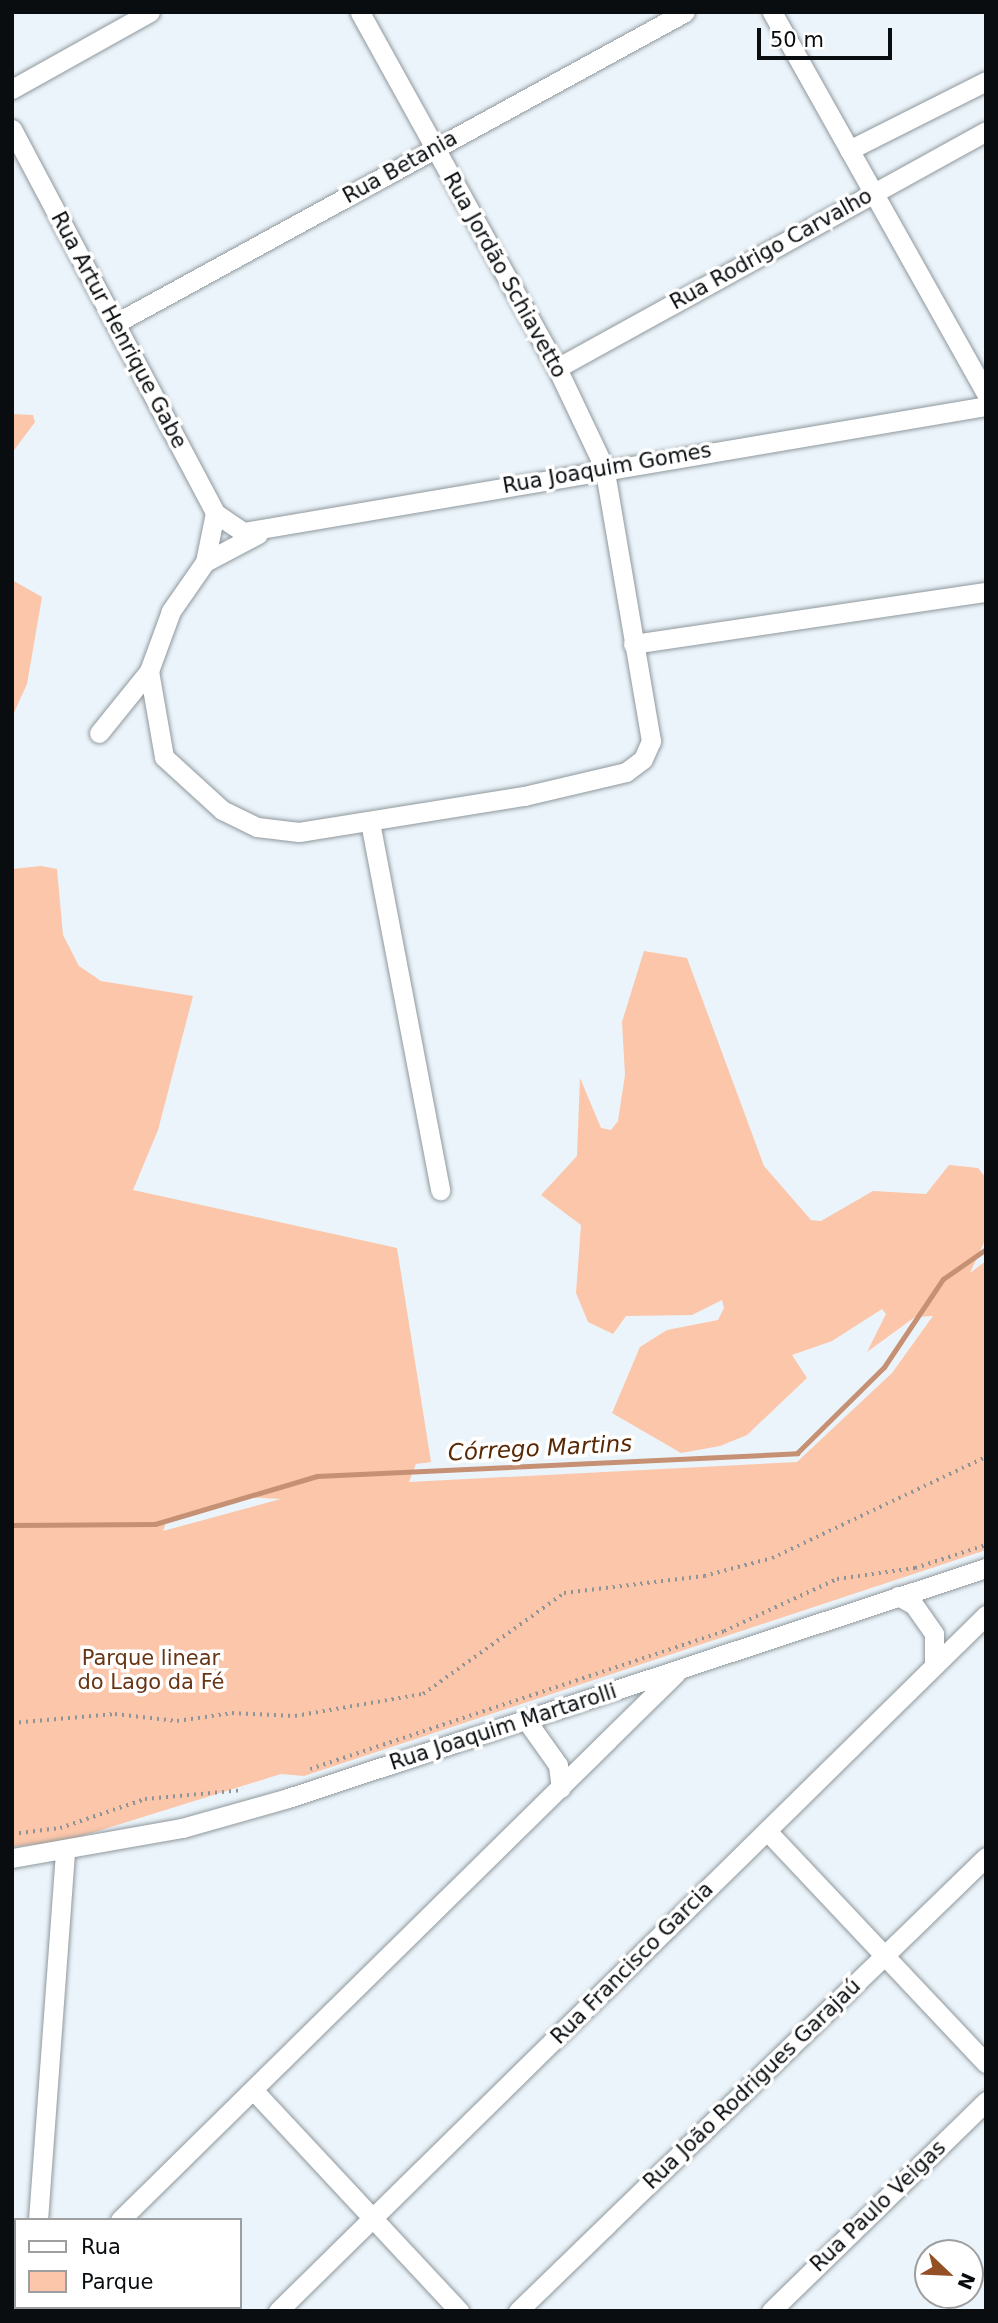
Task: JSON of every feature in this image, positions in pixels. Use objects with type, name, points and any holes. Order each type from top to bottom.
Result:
[{"type":"street","points":[[12,89],[150,12]]},
{"type":"street","name":"Rua Jordão Schiavetto","points":[[149,671],[164,757],[222,810],[257,827],[299,832],[370,822],[626,772],[643,759],[650,741],[604,467],[557,368],[360,12]]},
{"type":"street","name":"Rua Betania","points":[[116,323],[685,12]]},
{"type":"street","points":[[772,12],[986,393]]},
{"type":"street","points":[[849,150],[986,81]]},
{"type":"street","name":"Rua Artur Henrique Gabe","points":[[12,129],[215,513],[230,528]]},
{"type":"street","name":"Rua Rodrigo Carvalho","points":[[557,368],[986,131]]},
{"type":"street","name":"Rua Joaquim Gomes","points":[[230,528],[258,534],[604,467],[986,406]]},
{"type":"street","points":[[99,733],[149,671],[170,611],[205,562],[215,513]]},
{"type":"street","points":[[205,562],[258,534]]},
{"type":"street","points":[[633,644],[986,592]]},
{"type":"street","points":[[370,822],[440,1189]]},
{"type":"street","name":"Rua Joaquim Martarolli","points":[[12,1857],[65,1852],[182,1828],[526,1720],[986,1567]]},
{"type":"street","points":[[898,1596],[914,1605],[934,1634],[934,1663]]},
{"type":"street","name":"Rua Francisco Garcia","points":[[278,2311],[767,1831],[934,1663],[986,1615]]},
{"type":"street","points":[[122,2218],[256,2093],[679,1670]]},
{"type":"street","points":[[526,1720],[558,1765],[561,1788]]},
{"type":"street","points":[[767,1831],[881,1959],[986,2063]]},
{"type":"street","points":[[42,2218],[65,1852]]},
{"type":"street","name":"Rua João Rodrigues Garajaú","points":[[518,2311],[986,1857]]},
{"type":"street","points":[[256,2093],[375,2217],[459,2311]]},
{"type":"street","name":"Rua Paulo Veigas","points":[[771,2311],[986,2101]]},
{"type":"path","points":[[12,1723],[115,1714],[177,1721],[232,1713],[295,1716],[422,1694],[564,1593],[704,1576],[772,1558],[986,1457]]},
{"type":"path","points":[[305,1771],[724,1630],[837,1579],[915,1568],[986,1545]]},
{"type":"path","points":[[12,1834],[60,1828],[145,1799],[252,1789]]},
{"type":"green space","points":[[12,414],[33,415],[35,422],[12,453]]},
{"type":"green space","points":[[12,580],[42,597],[27,684],[12,717]]},
{"type":"green space","name":"Parque linear do Lago da Fé","points":[[41,866],[57,869],[63,935],[79,966],[101,981],[193,996],[158,1130],[133,1190],[397,1248],[431,1462],[416,1464],[409,1482],[797,1462],[892,1373],[933,1316],[915,1317],[867,1352],[886,1314],[882,1309],[832,1341],[792,1355],[807,1378],[747,1435],[720,1446],[681,1453],[612,1413],[640,1347],[667,1330],[718,1320],[724,1308],[722,1300],[692,1315],[626,1316],[613,1334],[588,1322],[576,1293],[581,1225],[541,1195],[577,1156],[580,1078],[601,1128],[611,1130],[618,1121],[625,1075],[622,1022],[644,951],[687,958],[764,1166],[811,1220],[821,1221],[873,1191],[926,1194],[949,1165],[978,1168],[986,1178],[986,1238],[970,1273],[986,1261],[986,1550],[304,1776],[281,1774],[66,1841],[12,1847],[12,869]],"holes":[[[245,1497],[281,1499],[163,1531],[167,1520]]]},
{"type":"waterway","name":"Córrego Martins","points":[[12,1525],[155,1524],[317,1476],[797,1453],[884,1367],[943,1279],[986,1249]]}]
